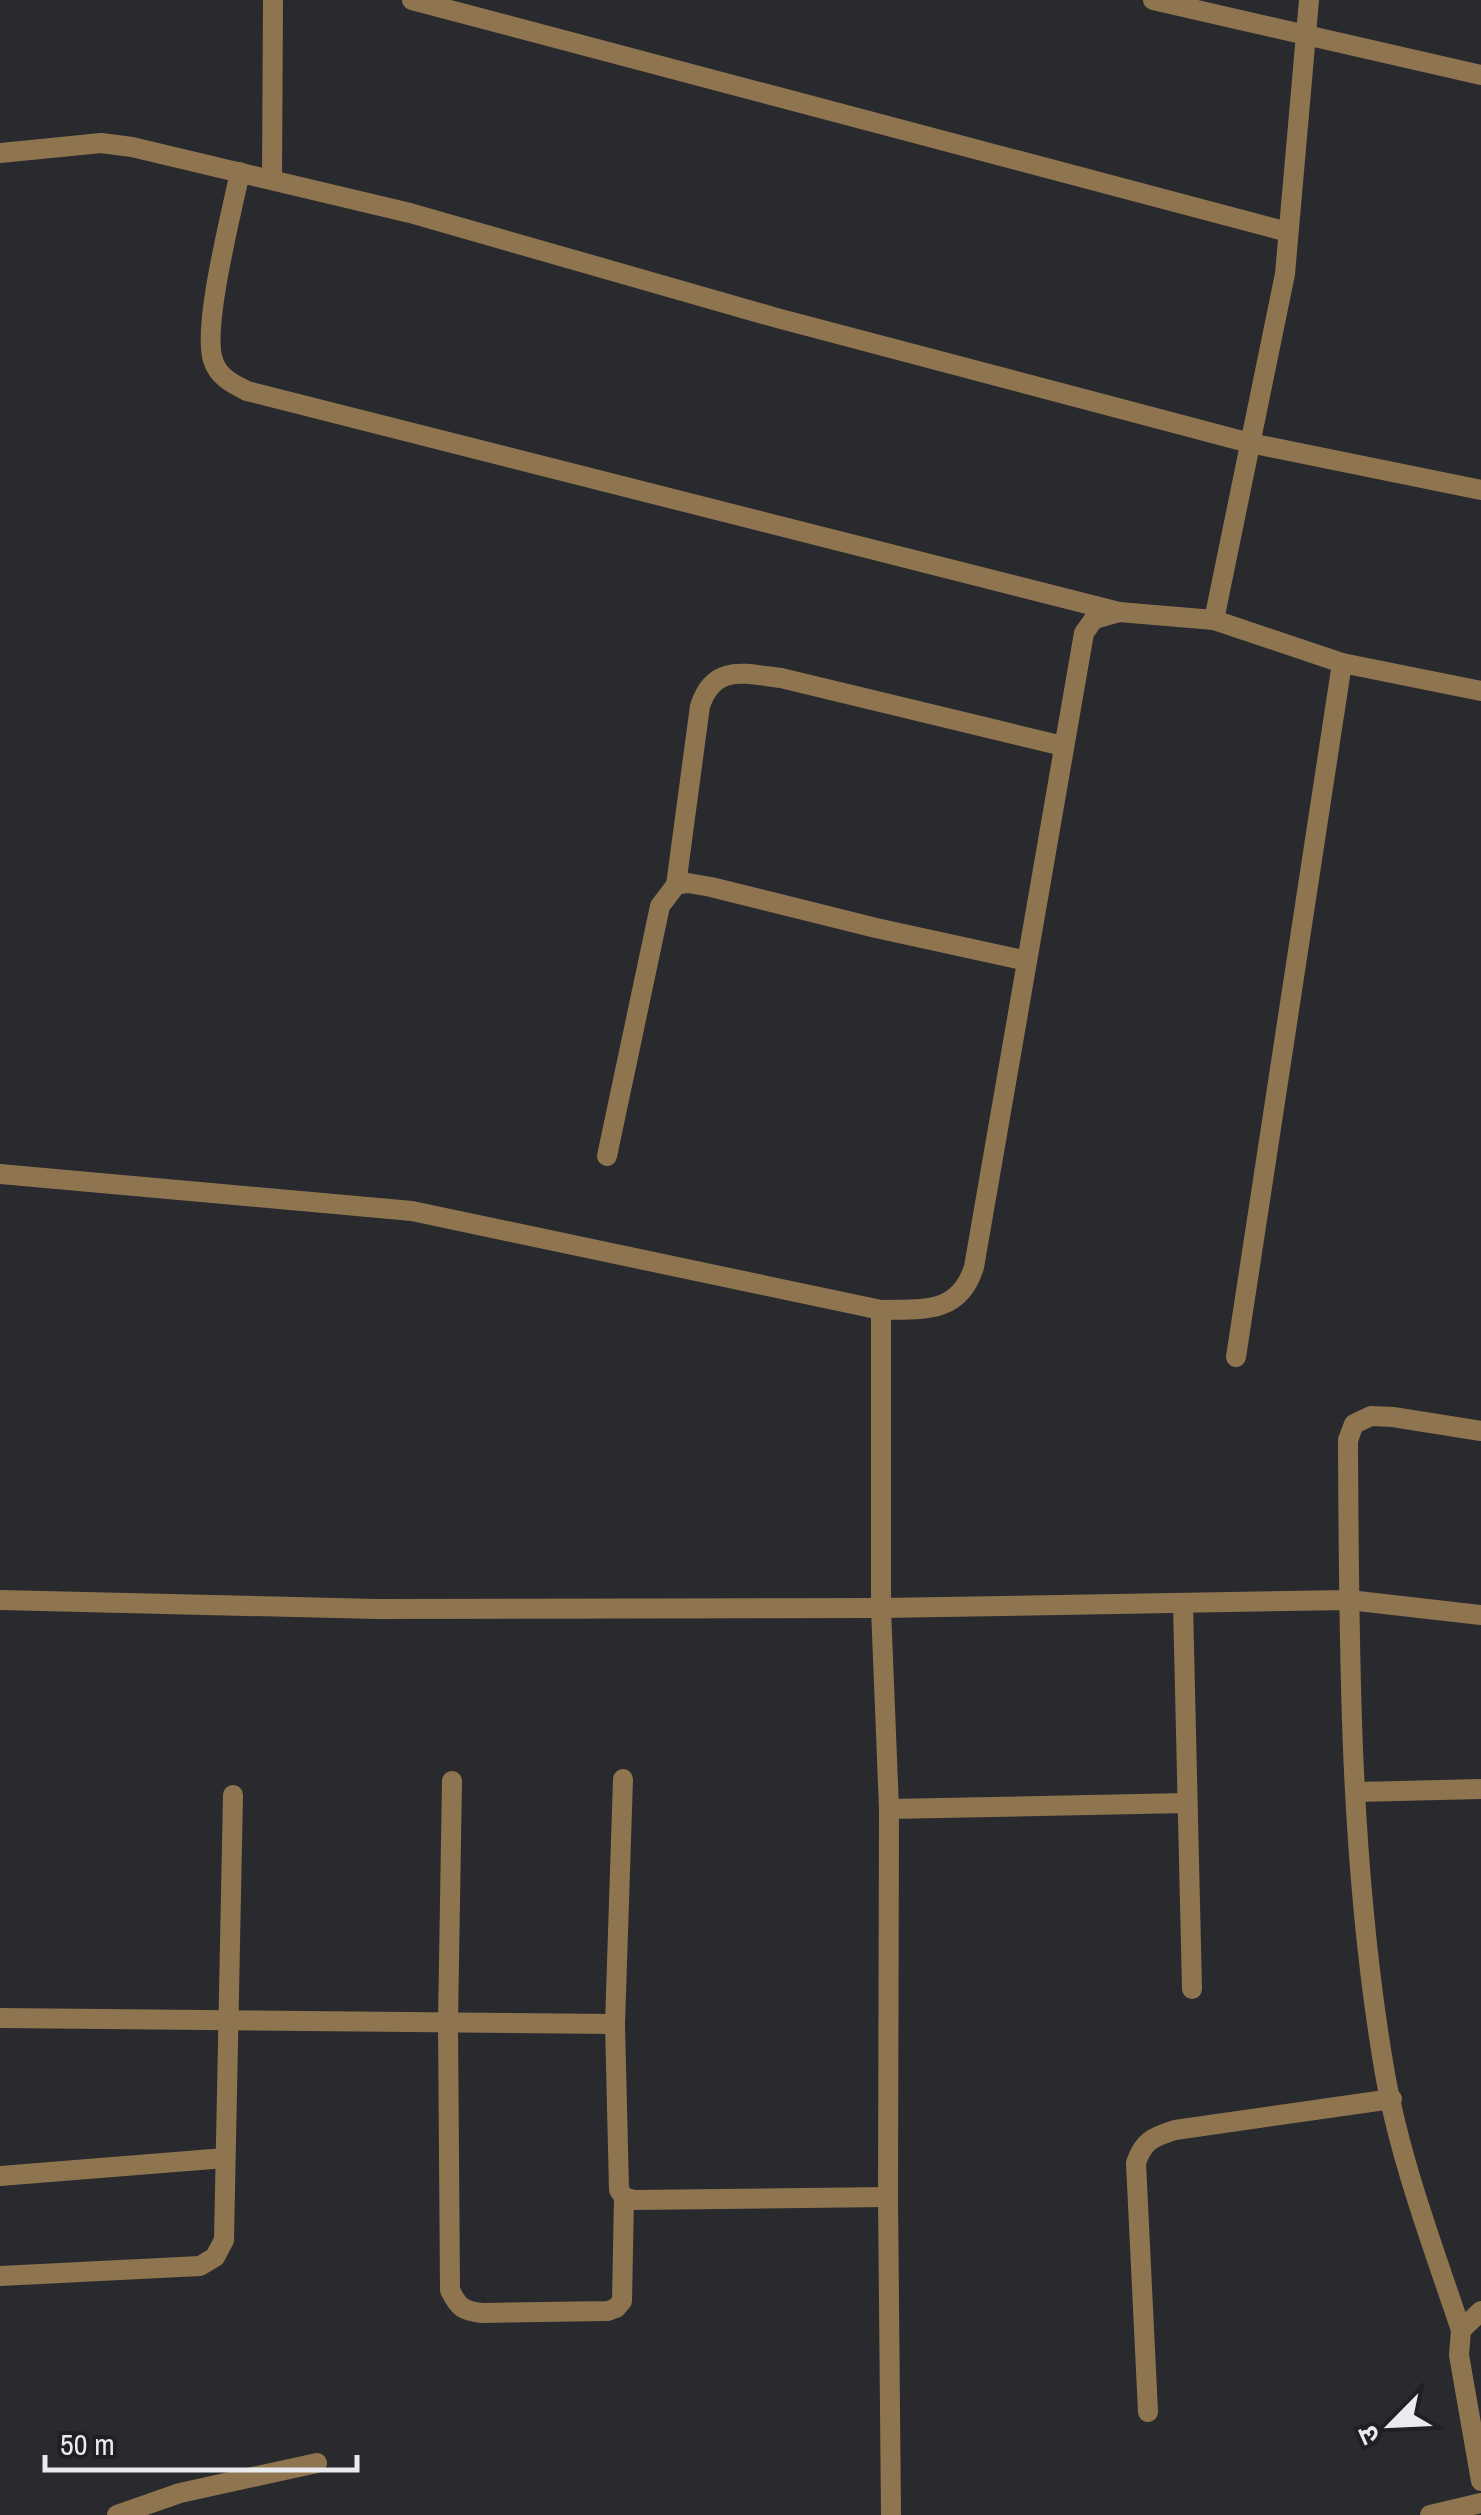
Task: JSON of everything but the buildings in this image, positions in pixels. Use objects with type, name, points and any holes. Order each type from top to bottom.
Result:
[{"type":"street","points":[[272,180],[273,0]]},
{"type":"street","points":[[412,0],[1288,232]]},
{"type":"street","points":[[1153,0],[1481,75]]},
{"type":"street","points":[[1214,620],[1284,274],[1309,0]]},
{"type":"street","points":[[0,153],[100,144],[132,147],[410,213],[777,318],[1250,443],[1481,490]]},
{"type":"street","points":[[240,172],[210,328],[213,361],[226,380],[247,391],[1119,612],[1214,620],[1342,664],[1481,691]]},
{"type":"street","points":[[0,1174],[412,1211],[881,1310],[936,1308],[954,1299],[968,1284],[1084,633],[1094,620],[1119,612]]},
{"type":"street","points":[[1236,1357],[1342,664]]},
{"type":"street","points":[[606,1156],[660,906],[676,885],[700,706],[706,688],[718,678],[739,673],[781,678],[1063,746]]},
{"type":"street","points":[[676,885],[711,887],[1027,961]]},
{"type":"street","points":[[881,1310],[882,1608],[889,1809],[891,2515]]},
{"type":"street","points":[[1481,1431],[1371,1416],[1354,1424],[1348,1440],[1348,1600],[1356,1792],[1367,1936],[1384,2071],[1414,2188],[1460,2330],[1459,2355],[1481,2481]]},
{"type":"street","points":[[0,1600],[376,1609],[882,1608],[1348,1600],[1481,1614]]},
{"type":"street","points":[[1182,1604],[1192,1988]]},
{"type":"street","points":[[452,1781],[448,2022],[450,2290],[466,2312],[482,2313],[608,2311],[622,2300],[624,2197],[616,2180],[615,2024],[622,1779]]},
{"type":"street","points":[[1356,1792],[1481,1789]]},
{"type":"street","points":[[0,2276],[200,2266],[215,2257],[224,2240],[233,1794]]},
{"type":"street","points":[[889,1809],[1187,1803]]},
{"type":"street","points":[[0,2018],[615,2024]]},
{"type":"street","points":[[1148,2412],[1136,2163],[1142,2145],[1154,2136],[1175,2130],[1392,2099]]},
{"type":"street","points":[[0,2176],[226,2158]]},
{"type":"street","points":[[624,2197],[888,2197]]},
{"type":"street","points":[[1460,2330],[1481,2311]]},
{"type":"street","points":[[117,2515],[180,2493],[316,2463]]},
{"type":"street","points":[[1430,2515],[1481,2502]]}]
